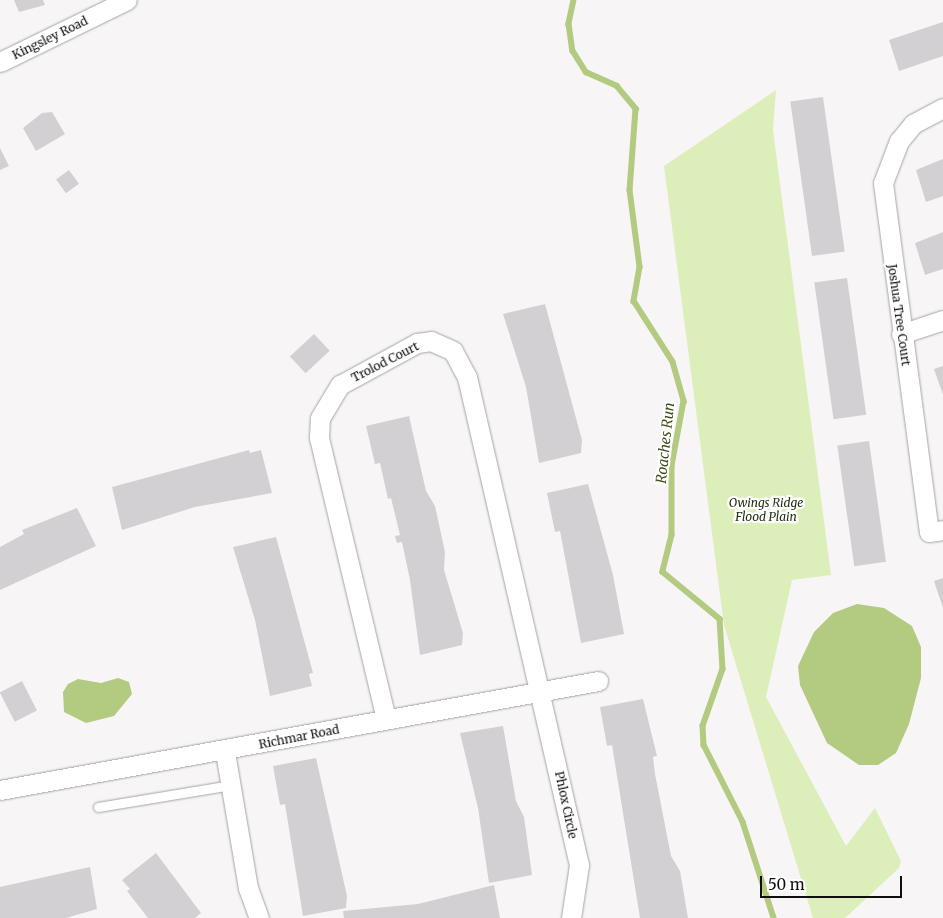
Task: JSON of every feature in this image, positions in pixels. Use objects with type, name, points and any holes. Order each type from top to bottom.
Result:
[{"type":"street","name":"Kingsley Road","points":[[0,62],[126,0]]},
{"type":"street","name":"Joshua Tree Court","points":[[943,108],[913,124],[899,141],[884,182],[901,334],[929,532],[943,530]]},
{"type":"street","points":[[901,334],[943,320]]},
{"type":"street","name":"Trolod Court","points":[[386,719],[319,437],[320,418],[340,385],[417,343],[431,341],[453,351],[467,377],[541,692]]},
{"type":"street","name":"Richmar Road","points":[[0,790],[226,752],[386,719],[598,681]]},
{"type":"street","name":"Phlox Circle","points":[[541,692],[580,865],[571,918]]},
{"type":"street","points":[[226,752],[248,888],[259,918]]},
{"type":"lane","points":[[98,807],[231,784]]},
{"type":"green space","name":"Owings Ridge Flood Plain","points":[[776,90],[773,130],[831,575],[792,580],[766,697],[846,846],[875,808],[901,861],[899,868],[845,918],[813,918],[724,625],[664,166]]},
{"type":"shaded area","points":[[857,604],[884,608],[912,626],[921,647],[921,678],[909,724],[896,753],[878,765],[859,765],[827,743],[800,685],[798,666],[814,632],[833,613]]},
{"type":"shaded area","points":[[118,678],[129,682],[132,694],[114,716],[86,723],[64,712],[63,692],[68,684],[78,679],[101,683]]},
{"type":"building","points":[[14,0],[43,0],[45,5],[19,12]]},
{"type":"building","points":[[943,22],[943,56],[899,71],[889,40]]},
{"type":"building","points":[[823,97],[845,251],[812,256],[790,102]]},
{"type":"building","points":[[52,112],[65,134],[36,151],[23,128],[42,113]]},
{"type":"building","points":[[0,148],[9,166],[0,170]]},
{"type":"building","points":[[943,159],[943,196],[926,202],[916,170]]},
{"type":"building","points":[[69,170],[79,184],[66,193],[56,179]]},
{"type":"building","points":[[943,232],[943,269],[925,275],[915,243]]},
{"type":"building","points":[[847,278],[866,415],[834,419],[814,283]]},
{"type":"building","points":[[545,304],[582,440],[581,453],[539,463],[526,387],[503,314]]},
{"type":"building","points":[[314,334],[330,351],[306,373],[290,357]]},
{"type":"building","points":[[943,366],[943,395],[934,369]]},
{"type":"building","points":[[409,416],[426,491],[435,506],[445,552],[444,570],[463,633],[462,645],[420,655],[410,580],[402,542],[397,543],[395,536],[400,535],[391,498],[388,499],[380,463],[375,464],[366,426]]},
{"type":"building","points":[[869,441],[886,562],[854,566],[837,445]]},
{"type":"building","points":[[249,450],[250,453],[261,450],[272,493],[195,507],[122,530],[112,487]]},
{"type":"building","points":[[588,484],[613,575],[624,634],[581,643],[560,531],[555,532],[547,493]]},
{"type":"building","points":[[77,508],[96,546],[0,590],[0,547],[24,534],[22,530]]},
{"type":"building","points":[[276,537],[313,673],[309,674],[312,686],[270,696],[255,620],[233,547]]},
{"type":"building","points":[[943,578],[943,608],[934,581]]},
{"type":"building","points":[[22,681],[37,710],[15,722],[0,692]]},
{"type":"building","points":[[643,699],[657,756],[653,757],[655,774],[671,856],[680,871],[688,918],[640,918],[612,745],[607,746],[600,707]]},
{"type":"building","points":[[503,726],[516,801],[524,817],[532,875],[489,883],[478,808],[460,733]]},
{"type":"building","points":[[316,758],[347,896],[346,908],[303,916],[285,804],[280,805],[273,766]]},
{"type":"building","points":[[156,853],[201,913],[195,918],[148,918],[127,891],[130,889],[122,880]]},
{"type":"building","points":[[90,867],[97,909],[66,918],[0,918],[0,887]]},
{"type":"building","points":[[494,885],[500,918],[344,918],[343,911],[418,904]]},
{"type":"waterway","name":"Roaches Run","points":[[574,0],[569,24],[573,51],[586,72],[617,86],[636,109],[630,190],[640,267],[634,301],[673,362],[684,401],[672,466],[672,535],[663,572],[720,619],[723,669],[703,726],[704,745],[743,822],[774,918]]}]
